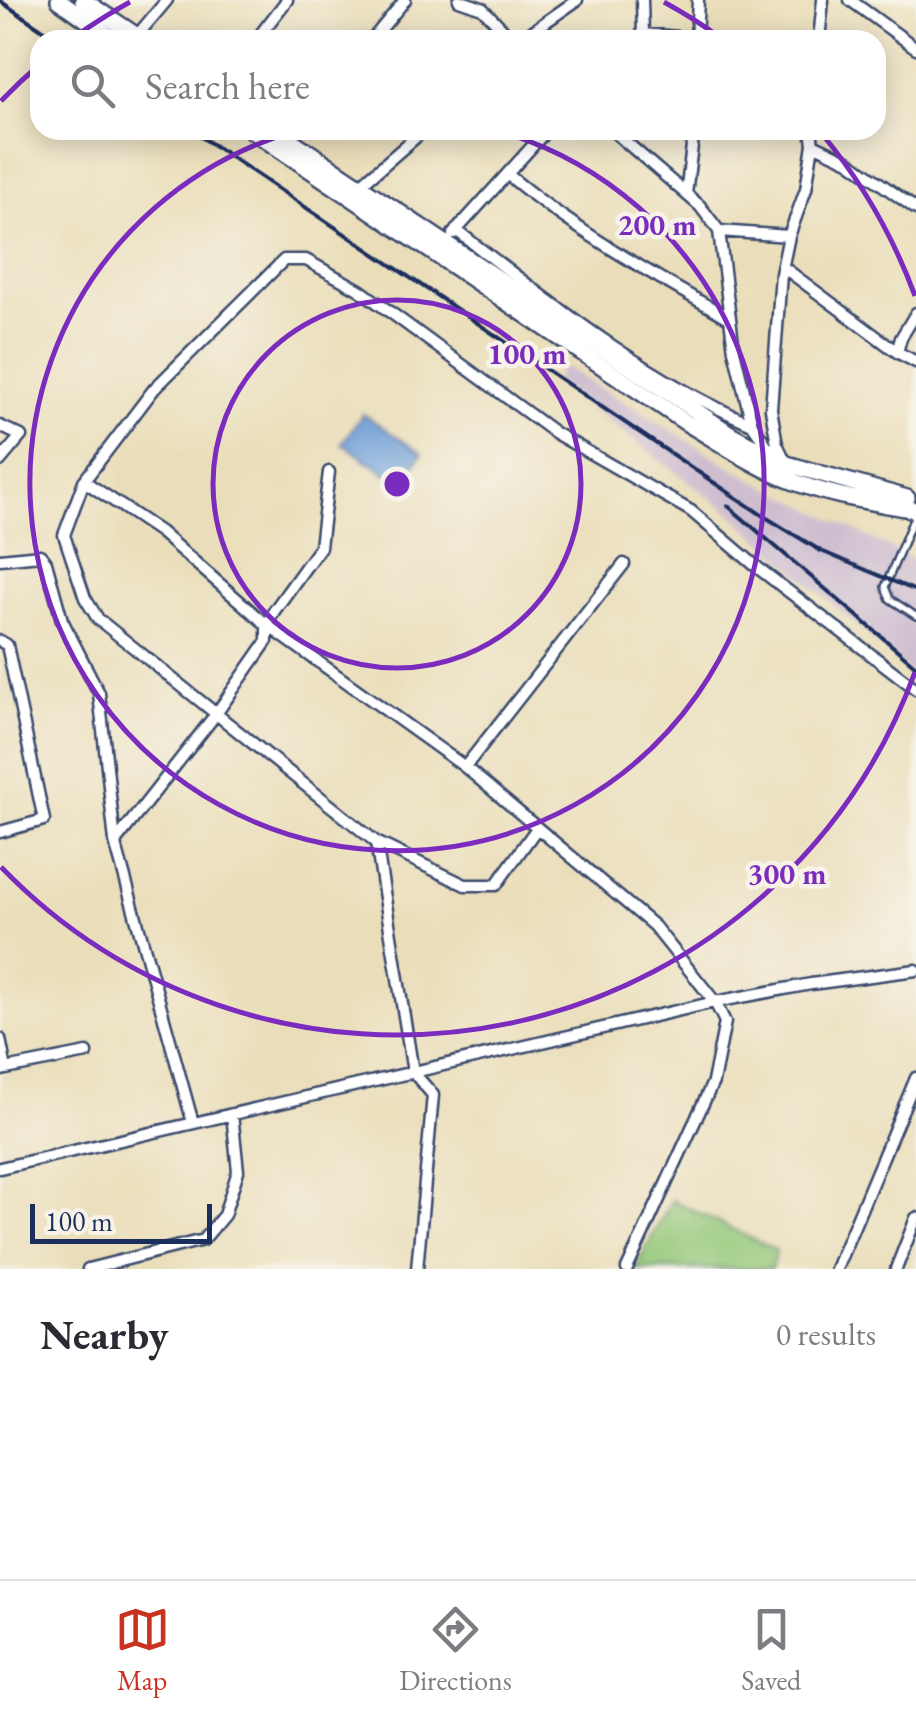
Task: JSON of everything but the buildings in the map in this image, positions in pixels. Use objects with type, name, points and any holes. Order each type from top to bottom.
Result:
[{"type":"main road","points":[[60,0],[101,30]]},
{"type":"main road","points":[[82,0],[125,30]]},
{"type":"main road","points":[[285,140],[685,422],[854,499],[916,511]]},
{"type":"main road","points":[[439,248],[783,467],[916,500]]},
{"type":"street","points":[[144,30],[166,0]]},
{"type":"street","points":[[264,30],[287,0]]},
{"type":"street","points":[[380,30],[406,0]]},
{"type":"street","points":[[459,0],[482,8],[505,30]]},
{"type":"street","points":[[531,30],[577,0]]},
{"type":"street","points":[[642,0],[643,30]]},
{"type":"street","points":[[696,30],[698,0]]},
{"type":"street","points":[[820,30],[823,0]]},
{"type":"street","points":[[850,0],[916,48]]},
{"type":"street","points":[[354,190],[412,140]]},
{"type":"street","points":[[439,248],[538,140]]},
{"type":"street","points":[[624,140],[686,194],[719,231],[729,318],[752,424],[783,467]]},
{"type":"street","points":[[686,194],[693,140]]},
{"type":"street","points":[[783,467],[771,409],[784,267],[789,236],[806,190],[812,140]]},
{"type":"street","points":[[813,144],[849,161],[916,209]]},
{"type":"street","points":[[507,174],[538,200],[627,260],[729,318]]},
{"type":"street","points":[[456,230],[567,316],[716,409],[752,424]]},
{"type":"street","points":[[719,231],[789,236]]},
{"type":"street","points":[[537,828],[496,885],[465,885],[376,842],[98,619],[85,598],[64,534],[84,481],[154,389],[284,260],[306,260],[360,290],[555,433],[691,511],[758,568],[916,689]]},
{"type":"street","points":[[784,267],[916,362]]},
{"type":"street","points":[[897,352],[916,314]]},
{"type":"street","points":[[0,426],[22,436],[0,461]]},
{"type":"street","points":[[116,842],[216,714],[266,641],[274,610],[320,547],[329,472]]},
{"type":"street","points":[[84,481],[160,532],[267,626],[465,767],[654,926],[715,1002],[726,1022],[713,1082],[627,1269]]},
{"type":"street","points":[[0,559],[40,555],[46,562],[62,620],[99,693],[116,842],[193,1123]]},
{"type":"street","points":[[465,767],[624,564]]},
{"type":"street","points":[[0,641],[7,645],[44,820],[0,832]]},
{"type":"street","points":[[376,842],[413,1072],[433,1095],[418,1269]]},
{"type":"street","points":[[0,1168],[715,1002],[916,970]]},
{"type":"street","points":[[0,1040],[3,1070],[87,1053]]},
{"type":"street","points":[[836,1269],[916,1078]]},
{"type":"street","points":[[88,1269],[203,1240],[224,1215],[238,1171],[232,1114]]},
{"type":"street","points":[[896,1269],[916,1218]]},
{"type":"lane","points":[[916,511],[884,587],[890,599],[916,616]]},
{"type":"shaded area","points":[[563,366],[752,479],[916,561],[916,678],[728,511],[554,380]]},
{"type":"green space","points":[[672,1200],[776,1251],[771,1269],[635,1269]]},
{"type":"water","points":[[363,414],[422,454],[401,484],[342,443]]},
{"type":"railway","points":[[0,1],[43,30]]},
{"type":"railway","points":[[206,140],[762,515],[821,551],[916,591]]},
{"type":"railway","points":[[728,506],[916,666]]}]
